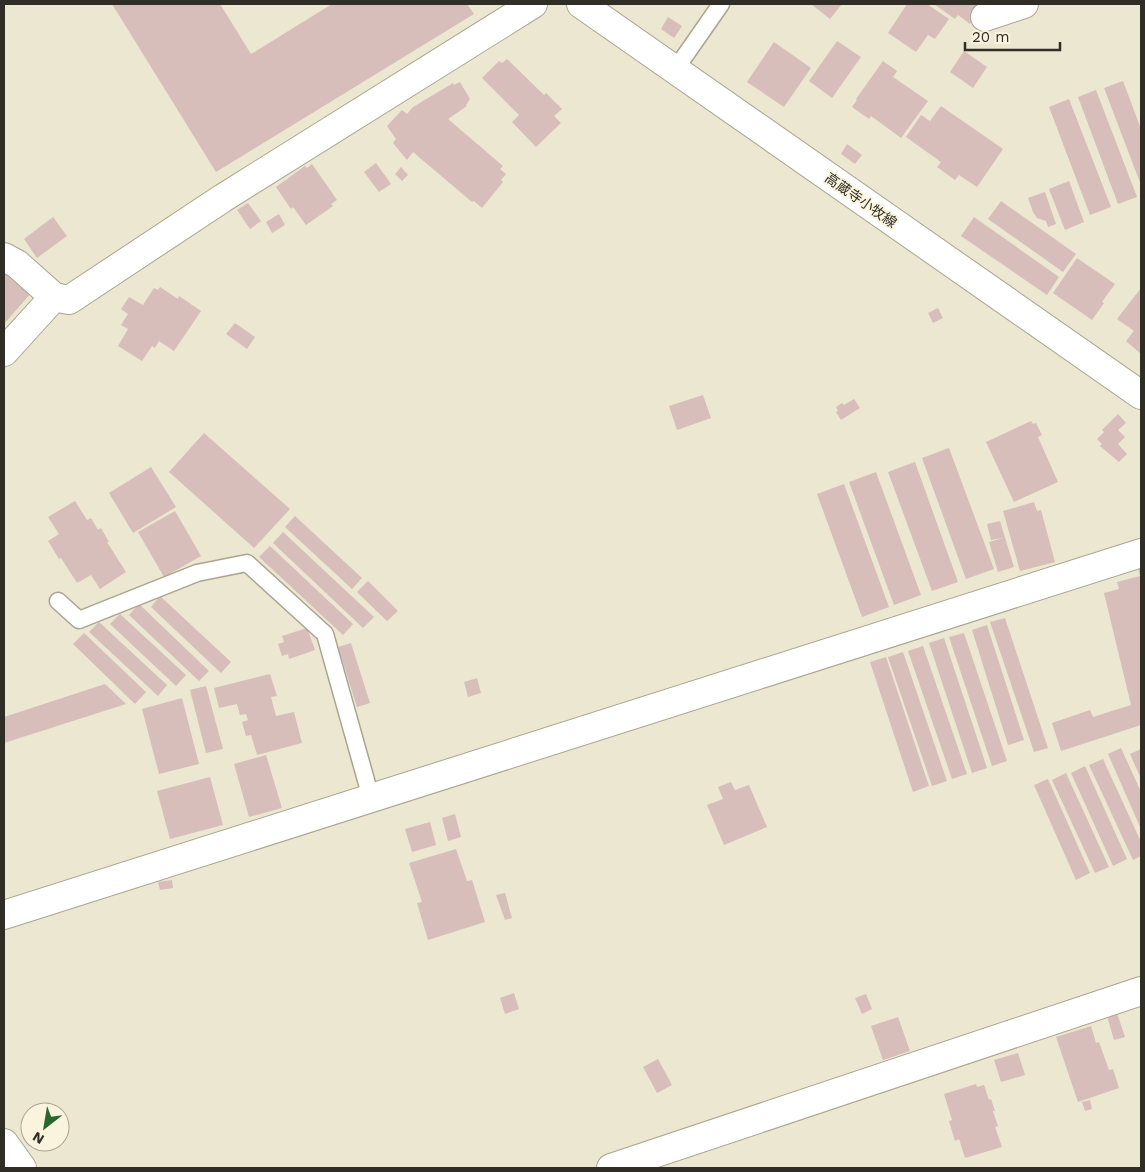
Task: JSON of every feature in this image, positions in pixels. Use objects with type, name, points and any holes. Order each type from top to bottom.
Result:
[{"type":"street","points":[[4,257],[17,264],[54,297],[69,300],[223,198],[533,4]]},
{"type":"street","name":"高蔵寺小牧線","points":[[581,4],[1141,395]]},
{"type":"street","points":[[985,17],[1024,4]]},
{"type":"street","points":[[4,352],[54,297]]},
{"type":"street","points":[[4,915],[1141,553]]},
{"type":"street","points":[[611,1168],[1141,991]]},
{"type":"street","points":[[4,1143],[22,1168]]},
{"type":"lane","points":[[675,70],[720,4]]},
{"type":"lane","points":[[58,601],[78,620],[198,572],[247,563],[325,634],[371,798]]},
{"type":"building","points":[[112,4],[220,4],[251,54],[332,4],[467,4],[474,14],[216,172]]},
{"type":"building","points":[[811,4],[842,4],[830,19]]},
{"type":"building","points":[[907,4],[927,4],[949,19],[935,39],[928,35],[916,52],[888,33]]},
{"type":"building","points":[[934,4],[977,4],[982,7],[970,24],[958,15],[955,19]]},
{"type":"building","points":[[668,17],[682,26],[674,38],[661,29]]},
{"type":"building","points":[[837,41],[861,57],[832,98],[809,81]]},
{"type":"building","points":[[774,42],[811,68],[784,107],[747,82]]},
{"type":"building","points":[[964,51],[987,67],[973,88],[950,72]]},
{"type":"building","points":[[507,59],[544,95],[546,93],[562,109],[554,116],[561,123],[536,147],[512,122],[519,115],[482,78],[499,61],[502,63]]},
{"type":"building","points":[[883,61],[897,71],[893,77],[928,101],[901,138],[871,116],[869,119],[852,107]]},
{"type":"building","points":[[1123,81],[1141,129],[1141,185],[1104,88]]},
{"type":"building","points":[[460,82],[470,99],[467,106],[448,119],[503,166],[500,169],[506,174],[501,180],[503,182],[482,208],[474,201],[472,202],[413,152],[407,160],[393,143],[396,139],[387,126],[402,110],[407,114],[413,107],[453,83],[454,85]]},
{"type":"building","points":[[1096,90],[1137,197],[1118,204],[1078,97]]},
{"type":"building","points":[[1069,99],[1111,207],[1090,215],[1049,107]]},
{"type":"building","points":[[941,106],[1003,149],[977,187],[959,175],[955,180],[937,167],[941,162],[906,137],[921,115],[930,121]]},
{"type":"building","points":[[847,144],[862,155],[855,164],[841,154]]},
{"type":"building","points":[[376,163],[391,184],[379,192],[364,172]]},
{"type":"building","points":[[312,164],[337,200],[331,204],[333,206],[306,225],[293,207],[291,209],[276,187],[305,166],[307,168]]},
{"type":"building","points":[[401,167],[408,175],[402,181],[395,174]]},
{"type":"building","points":[[1069,181],[1084,222],[1065,230],[1049,189]]},
{"type":"building","points":[[1045,192],[1056,224],[1048,227],[1046,221],[1037,218],[1028,198]]},
{"type":"building","points":[[1001,201],[1076,254],[1063,272],[988,219]]},
{"type":"building","points":[[248,203],[261,221],[250,229],[237,210]]},
{"type":"building","points":[[279,214],[285,225],[272,233],[266,222]]},
{"type":"building","points":[[53,217],[67,236],[37,258],[24,239]]},
{"type":"building","points":[[974,217],[1059,277],[1047,295],[961,236]]},
{"type":"building","points":[[1077,258],[1115,284],[1092,320],[1053,293]]},
{"type":"building","points":[[4,267],[32,292],[4,324]]},
{"type":"building","points":[[160,287],[178,299],[179,296],[201,311],[174,351],[159,341],[155,348],[152,346],[142,361],[118,346],[128,329],[121,325],[128,314],[121,309],[129,297],[143,305],[154,288],[158,290]]},
{"type":"building","points":[[1141,288],[1141,354],[1126,341],[1134,331],[1117,319]]},
{"type":"building","points":[[938,308],[943,318],[933,323],[928,313]]},
{"type":"building","points":[[235,323],[255,337],[247,349],[226,334]]},
{"type":"building","points":[[703,395],[711,418],[677,430],[669,406]]},
{"type":"building","points":[[854,399],[860,408],[841,420],[836,412],[838,411],[836,407]]},
{"type":"building","points":[[1118,414],[1126,423],[1118,430],[1125,437],[1118,444],[1127,454],[1119,462],[1100,446],[1102,444],[1097,439],[1104,432],[1102,430]]},
{"type":"building","points":[[1031,421],[1033,424],[1036,423],[1042,435],[1038,437],[1058,482],[1014,502],[986,442]]},
{"type":"building","points":[[204,433],[290,509],[254,548],[169,472]]},
{"type":"building","points":[[949,448],[994,569],[966,579],[922,458]]},
{"type":"building","points":[[915,462],[958,582],[932,591],[888,472]]},
{"type":"building","points":[[151,467],[176,507],[133,533],[109,493]]},
{"type":"building","points":[[876,472],[921,595],[894,605],[849,482]]},
{"type":"building","points":[[844,484],[889,607],[862,617],[817,494]]},
{"type":"building","points":[[75,501],[87,520],[91,518],[98,530],[101,528],[109,542],[107,542],[126,572],[100,589],[91,575],[77,583],[48,541],[59,534],[48,517]]},
{"type":"building","points":[[1034,502],[1037,511],[1041,510],[1055,562],[1020,571],[1003,511]]},
{"type":"building","points":[[175,511],[201,556],[164,577],[138,532]]},
{"type":"building","points":[[295,516],[362,578],[352,589],[285,527]]},
{"type":"building","points":[[1000,521],[1014,567],[998,572],[989,542],[1003,538],[991,540],[987,524]]},
{"type":"building","points":[[283,532],[374,617],[363,628],[273,543]]},
{"type":"building","points":[[270,546],[353,624],[343,635],[259,557]]},
{"type":"building","points":[[1141,564],[1141,725],[1061,751],[1052,723],[1090,710],[1093,717],[1131,705],[1104,593],[1119,589],[1117,582],[1140,576],[1137,565]]},
{"type":"building","points":[[368,581],[398,611],[387,621],[357,592]]},
{"type":"building","points":[[160,596],[231,662],[221,673],[151,607]]},
{"type":"building","points":[[139,604],[209,671],[199,681],[129,615]]},
{"type":"building","points":[[120,614],[186,675],[176,686],[110,624]]},
{"type":"building","points":[[1005,618],[1048,748],[1034,752],[990,622]]},
{"type":"building","points":[[99,622],[167,685],[158,696],[89,632]]},
{"type":"building","points":[[987,625],[1024,740],[1008,745],[972,630]]},
{"type":"building","points":[[307,628],[315,650],[289,659],[288,654],[282,656],[278,644],[284,642],[282,636]]},
{"type":"building","points":[[84,633],[146,692],[135,704],[73,644]]},
{"type":"building","points":[[964,633],[1007,761],[992,766],[949,637]]},
{"type":"building","points":[[944,638],[987,768],[972,773],[929,643]]},
{"type":"building","points":[[351,643],[370,703],[357,707],[338,647]]},
{"type":"building","points":[[923,646],[967,774],[952,779],[908,651]]},
{"type":"building","points":[[903,652],[947,781],[932,786],[888,657]]},
{"type":"building","points":[[886,657],[929,786],[913,792],[870,662]]},
{"type":"building","points":[[270,674],[277,696],[271,697],[276,716],[294,712],[302,743],[257,755],[251,735],[246,736],[242,722],[248,720],[246,714],[240,715],[237,704],[219,708],[214,688]]},
{"type":"building","points":[[477,678],[481,693],[468,697],[464,682]]},
{"type":"building","points":[[105,684],[126,704],[4,743],[4,717]]},
{"type":"building","points":[[206,686],[223,749],[206,753],[190,690]]},
{"type":"building","points":[[182,698],[199,764],[159,774],[142,709]]},
{"type":"building","points":[[1121,748],[1141,792],[1141,829],[1108,754]]},
{"type":"building","points":[[1141,749],[1141,779],[1130,754]]},
{"type":"building","points":[[266,755],[282,808],[249,817],[234,764]]},
{"type":"building","points":[[1103,759],[1141,842],[1141,856],[1133,860],[1089,765]]},
{"type":"building","points":[[1085,766],[1127,859],[1113,866],[1071,773]]},
{"type":"building","points":[[1066,773],[1109,867],[1095,873],[1052,780]]},
{"type":"building","points":[[210,777],[223,825],[170,839],[157,791]]},
{"type":"building","points":[[1048,779],[1090,873],[1076,880],[1034,785]]},
{"type":"building","points":[[731,782],[735,790],[749,785],[767,827],[724,845],[707,805],[723,799],[718,787]]},
{"type":"building","points":[[455,814],[461,837],[448,841],[442,818]]},
{"type":"building","points":[[430,822],[436,845],[412,852],[405,829]]},
{"type":"building","points":[[456,849],[467,881],[472,880],[485,922],[428,940],[417,903],[422,902],[409,863]]},
{"type":"building","points":[[172,880],[173,888],[160,890],[158,882]]},
{"type":"building","points":[[505,893],[512,918],[505,920],[496,895]]},
{"type":"building","points":[[514,993],[519,1009],[505,1014],[500,998]]},
{"type":"building","points":[[866,994],[872,1009],[862,1014],[855,998]]},
{"type":"building","points":[[1117,1013],[1125,1037],[1114,1040],[1107,1016]]},
{"type":"building","points":[[898,1017],[910,1051],[883,1060],[871,1026]]},
{"type":"building","points":[[1091,1026],[1096,1043],[1099,1042],[1109,1070],[1113,1069],[1119,1088],[1078,1102],[1056,1037]]},
{"type":"building","points":[[1018,1053],[1025,1075],[1001,1082],[994,1060]]},
{"type":"building","points":[[658,1059],[672,1085],[657,1093],[643,1067]]},
{"type":"building","points":[[976,1084],[977,1087],[984,1085],[989,1100],[991,1099],[998,1126],[995,1127],[1002,1147],[965,1158],[959,1139],[955,1141],[949,1121],[952,1120],[944,1094]]},
{"type":"building","points":[[1090,1100],[1092,1109],[1085,1111],[1082,1102]]}]
